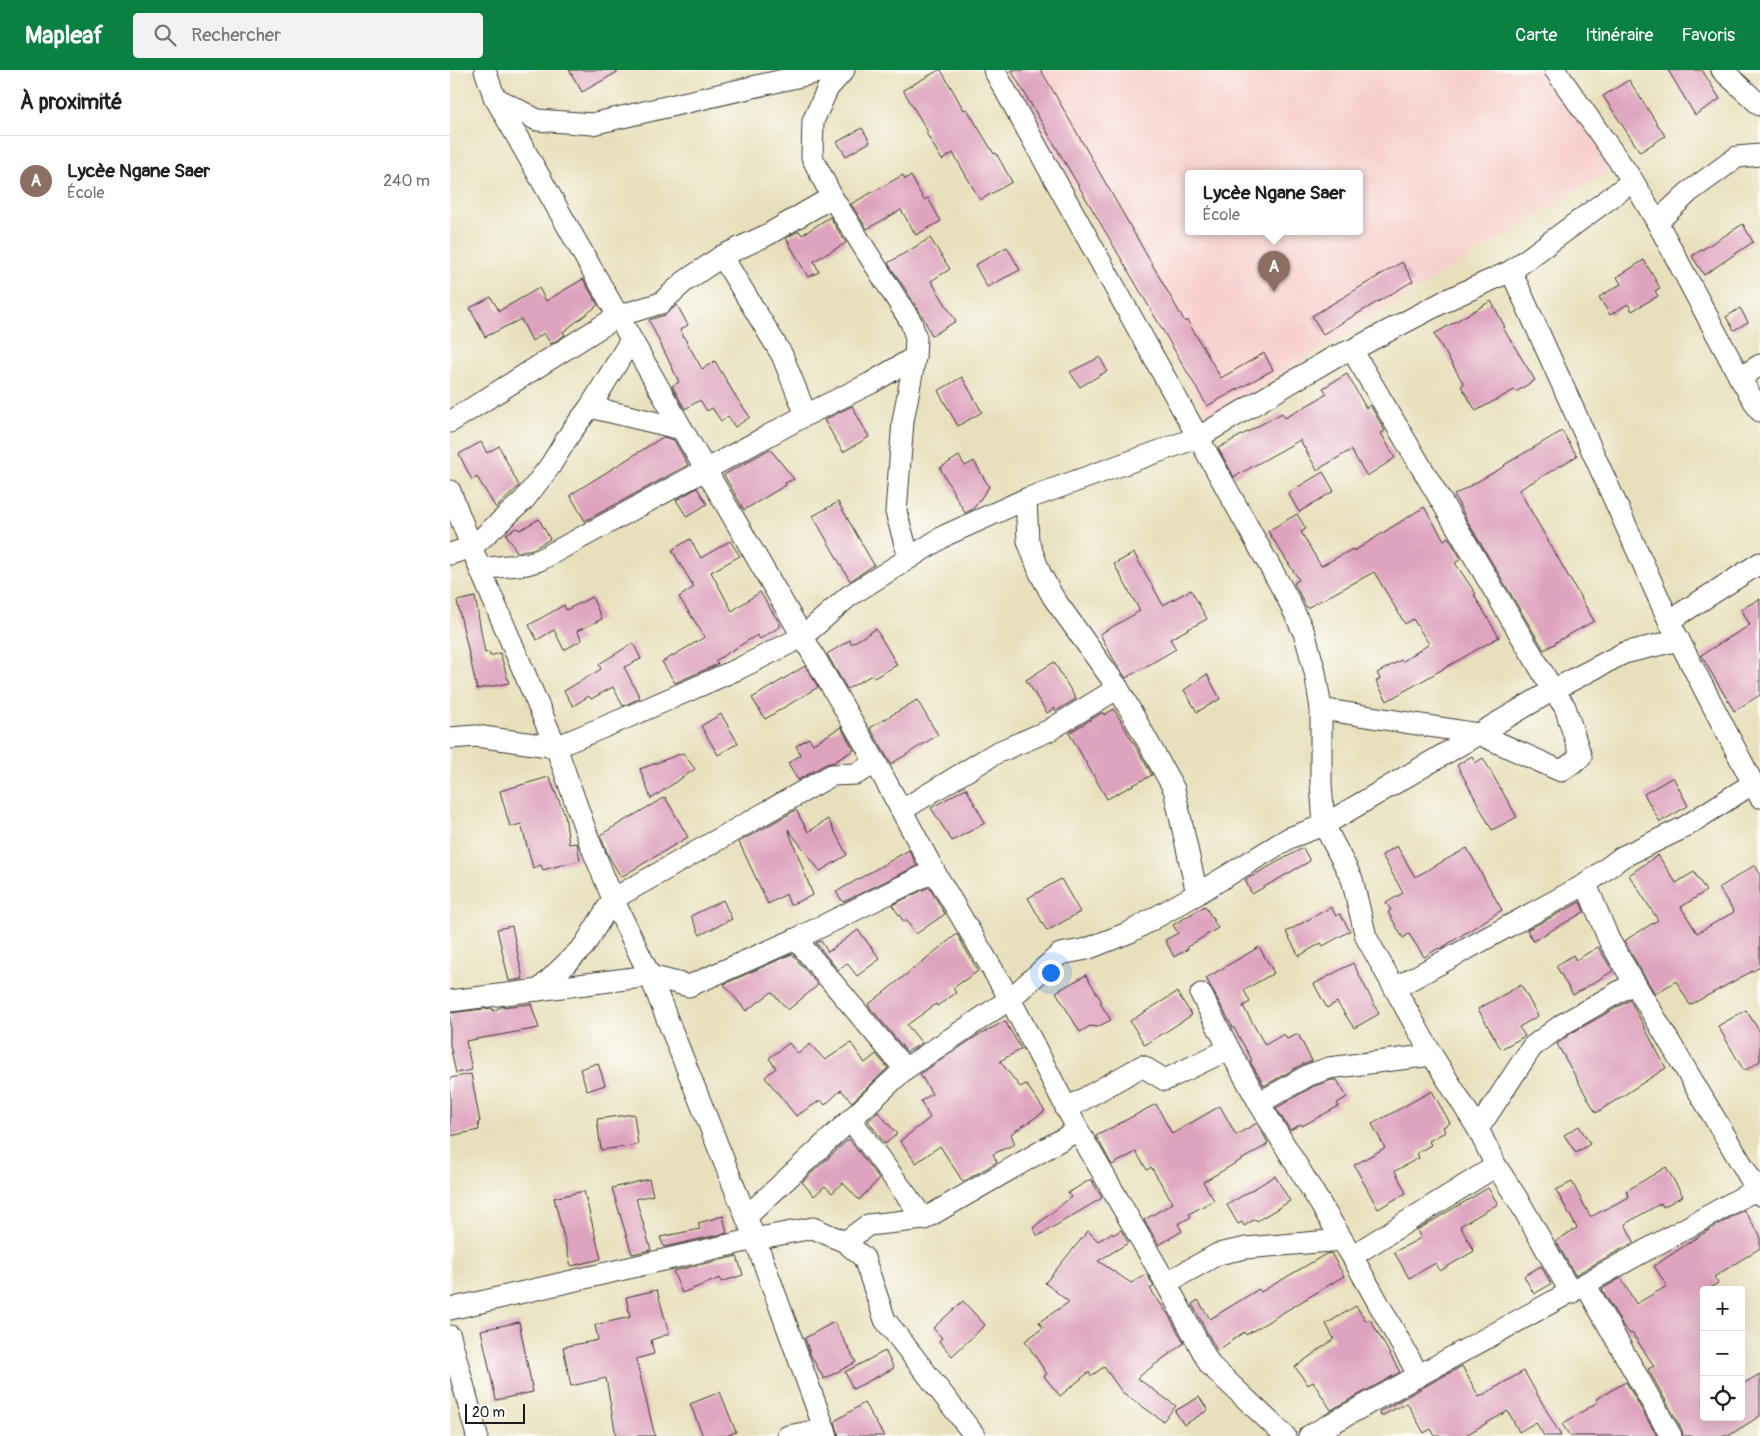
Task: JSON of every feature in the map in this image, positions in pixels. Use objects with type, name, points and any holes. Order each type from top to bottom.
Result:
[{"type":"street","points":[[485,70],[494,96],[631,340],[876,763],[934,871],[1010,999],[1066,1109],[1166,1283],[1210,1365],[1284,1436]]},
{"type":"street","points":[[494,96],[537,120],[592,124],[827,70]]},
{"type":"street","points":[[844,70],[828,88],[813,121],[812,157],[832,197],[911,322],[916,338],[915,357],[903,421],[896,512],[909,558]]},
{"type":"street","points":[[994,70],[1288,599],[1304,635],[1315,672],[1321,709],[1321,783],[1324,825],[1352,879],[1366,937],[1432,1055],[1478,1129],[1496,1166],[1578,1289],[1671,1436]]},
{"type":"street","points":[[1555,70],[1633,181],[1657,222],[1740,378],[1760,411]]},
{"type":"street","points":[[1722,70],[1760,105]]},
{"type":"street","points":[[1657,222],[1689,192],[1736,157],[1760,155]]},
{"type":"street","points":[[450,738],[476,736],[556,747],[738,669],[802,637],[849,596],[946,535],[1026,500],[1199,438],[1334,357],[1352,350],[1449,299],[1511,271],[1633,181]]},
{"type":"street","points":[[450,422],[618,316],[661,303],[684,282],[722,256],[777,230],[832,197]]},
{"type":"street","points":[[722,256],[782,355],[806,415]]},
{"type":"street","points":[[1395,988],[1586,884],[1622,857],[1756,790],[1669,621],[1511,271]]},
{"type":"street","points":[[450,554],[472,547],[524,500],[550,466],[571,432],[590,407],[631,340]]},
{"type":"street","points":[[1321,709],[1479,734],[1561,770],[1581,757],[1565,707],[1553,690],[1352,350]]},
{"type":"street","points":[[480,569],[527,564],[540,560],[705,469],[871,383],[915,357]]},
{"type":"street","points":[[1740,378],[1760,365]]},
{"type":"street","points":[[590,407],[682,429]]},
{"type":"street","points":[[450,491],[480,569],[556,747],[590,843],[613,898],[650,976],[746,1216],[826,1432],[788,1436]]},
{"type":"street","points":[[1026,500],[1028,541],[1040,574],[1053,597],[1118,688],[1174,788],[1197,894]]},
{"type":"street","points":[[1669,621],[1760,563]]},
{"type":"street","points":[[746,1216],[906,1070],[1010,999],[1060,954],[1087,949],[1130,932],[1289,838],[1324,825],[1553,690],[1624,653],[1679,640]]},
{"type":"street","points":[[902,810],[996,753],[1048,731],[1118,688]]},
{"type":"street","points":[[538,990],[584,946],[613,898],[832,775],[856,774],[876,763]]},
{"type":"street","points":[[450,1001],[650,976],[689,986],[796,939],[934,871]]},
{"type":"street","points":[[1309,1436],[1758,1192],[1609,940],[1586,884]]},
{"type":"street","points":[[796,939],[906,1070]]},
{"type":"street","points":[[1478,1129],[1532,1047],[1563,1024],[1634,984]]},
{"type":"street","points":[[1201,994],[1259,1103],[1347,1248],[1419,1376]]},
{"type":"street","points":[[1066,1109],[1142,1066],[1165,1080],[1229,1049]]},
{"type":"street","points":[[1259,1103],[1309,1074],[1329,1068],[1432,1055]]},
{"type":"street","points":[[851,1120],[924,1219]]},
{"type":"street","points":[[845,1242],[868,1225],[924,1219],[1078,1130]]},
{"type":"street","points":[[1166,1283],[1218,1254],[1246,1248],[1347,1248],[1496,1166]]},
{"type":"street","points":[[450,1309],[755,1239],[813,1228],[845,1242],[864,1258],[885,1320],[975,1436]]},
{"type":"street","points":[[450,1336],[477,1436]]},
{"type":"shaded area","points":[[1005,70],[1550,70],[1618,165],[1209,418]]},
{"type":"building","points":[[569,70],[621,70],[582,92]]},
{"type":"building","points":[[941,70],[964,110],[967,109],[994,154],[996,153],[1012,182],[980,200],[953,153],[942,160],[903,90]]},
{"type":"building","points":[[1011,70],[1041,70],[1185,322],[1187,320],[1221,378],[1264,353],[1273,370],[1207,406]]},
{"type":"building","points":[[1668,70],[1702,70],[1720,99],[1695,115]]},
{"type":"building","points":[[1629,80],[1665,136],[1640,152],[1603,96]]},
{"type":"building","points":[[862,128],[870,142],[846,156],[837,142]]},
{"type":"building","points":[[903,175],[905,179],[911,176],[924,200],[928,198],[941,221],[916,235],[901,210],[867,229],[851,204]]},
{"type":"building","points":[[830,217],[846,243],[814,261],[819,272],[808,277],[786,238],[799,231],[802,235]]},
{"type":"building","points":[[1743,224],[1753,242],[1704,275],[1692,256]]},
{"type":"building","points":[[930,238],[950,269],[931,281],[956,321],[932,336],[922,315],[888,263]]},
{"type":"building","points":[[1007,247],[1020,270],[987,287],[975,265]]},
{"type":"building","points":[[1644,260],[1660,288],[1655,291],[1658,296],[1632,311],[1628,304],[1610,315],[1599,297],[1621,284],[1617,277]]},
{"type":"building","points":[[1402,262],[1413,281],[1323,334],[1312,316]]},
{"type":"building","points":[[583,279],[598,305],[563,332],[565,335],[551,344],[544,333],[532,341],[521,319],[485,337],[470,308],[491,297],[499,311],[539,288],[546,301]]},
{"type":"building","points":[[1491,301],[1505,327],[1503,328],[1535,380],[1516,392],[1514,390],[1476,411],[1461,386],[1464,384],[1434,334]]},
{"type":"building","points":[[677,305],[688,325],[680,330],[702,369],[715,361],[750,417],[735,427],[728,416],[721,421],[712,408],[707,411],[700,400],[685,409],[672,386],[679,382],[649,320],[665,315]]},
{"type":"building","points":[[1740,308],[1748,322],[1734,330],[1726,317]]},
{"type":"building","points":[[1100,357],[1107,371],[1080,387],[1070,372]]},
{"type":"building","points":[[1347,374],[1366,408],[1370,405],[1385,431],[1381,433],[1395,458],[1367,476],[1351,450],[1317,470],[1300,440],[1234,477],[1218,448],[1282,413],[1285,418],[1327,394],[1323,388]]},
{"type":"building","points":[[962,377],[982,412],[958,426],[938,391]]},
{"type":"building","points":[[852,406],[869,437],[843,452],[824,420]]},
{"type":"building","points":[[1562,431],[1577,456],[1519,490],[1594,621],[1544,650],[1469,524],[1454,495]]},
{"type":"building","points":[[663,437],[674,440],[688,465],[585,521],[570,495]]},
{"type":"building","points":[[481,442],[487,453],[499,446],[519,486],[496,508],[477,477],[472,480],[459,454]]},
{"type":"building","points":[[770,449],[794,479],[744,510],[724,475]]},
{"type":"building","points":[[959,456],[965,466],[974,461],[989,487],[973,509],[965,513],[940,468]]},
{"type":"building","points":[[1323,472],[1334,491],[1299,512],[1288,493]]},
{"type":"building","points":[[697,488],[707,504],[687,517],[676,500]]},
{"type":"building","points":[[838,502],[874,565],[850,581],[813,516]]},
{"type":"building","points":[[1424,507],[1444,540],[1448,537],[1461,559],[1455,563],[1476,594],[1474,595],[1499,637],[1387,701],[1376,681],[1380,679],[1377,673],[1401,660],[1402,662],[1429,644],[1413,619],[1405,624],[1374,572],[1307,608],[1294,583],[1299,580],[1268,531],[1297,514],[1306,529],[1301,532],[1321,566],[1353,549],[1354,551]]},
{"type":"building","points":[[539,519],[550,539],[533,549],[517,552],[506,534],[516,528],[520,530]]},
{"type":"building","points":[[690,539],[701,558],[730,541],[740,556],[711,572],[732,611],[760,592],[781,626],[760,639],[757,635],[715,661],[718,664],[675,683],[662,662],[705,637],[679,597],[694,587],[672,550]]},
{"type":"building","points":[[1134,553],[1163,605],[1191,590],[1207,619],[1170,639],[1176,649],[1126,678],[1100,634],[1140,611],[1114,564]]},
{"type":"building","points":[[475,597],[485,653],[489,652],[490,656],[500,653],[509,683],[477,689],[457,601]]},
{"type":"building","points":[[592,597],[602,619],[577,631],[582,640],[564,650],[554,630],[537,640],[529,625],[564,605],[566,610]]},
{"type":"building","points":[[1760,599],[1760,695],[1734,711],[1701,655],[1750,625],[1741,609]]},
{"type":"building","points":[[876,629],[897,665],[874,678],[872,675],[847,689],[827,654],[850,640],[851,644]]},
{"type":"building","points":[[633,643],[641,659],[624,667],[640,698],[623,706],[613,687],[591,699],[589,696],[573,706],[564,691],[601,669],[599,664]]},
{"type":"building","points":[[1054,662],[1076,699],[1056,711],[1054,708],[1047,713],[1026,680]]},
{"type":"building","points":[[805,666],[818,687],[765,719],[752,698]]},
{"type":"building","points":[[1207,674],[1220,699],[1197,712],[1184,690]]},
{"type":"building","points":[[917,700],[938,735],[891,764],[870,728]]},
{"type":"building","points":[[1114,709],[1152,775],[1107,799],[1069,733],[1103,712],[1104,715]]},
{"type":"building","points":[[721,714],[738,743],[718,755],[701,726]]},
{"type":"building","points":[[841,727],[854,750],[798,780],[788,763],[801,755],[796,746],[809,738],[813,744]]},
{"type":"building","points":[[683,753],[695,769],[651,799],[640,769]]},
{"type":"building","points":[[1472,756],[1475,763],[1483,758],[1517,817],[1492,830],[1457,765]]},
{"type":"building","points":[[549,777],[565,815],[569,844],[577,843],[580,860],[543,870],[541,865],[533,868],[521,824],[510,827],[500,791]]},
{"type":"building","points":[[1673,777],[1688,806],[1660,822],[1644,794]]},
{"type":"building","points":[[966,788],[985,823],[952,841],[931,808]]},
{"type":"building","points":[[665,797],[688,837],[621,877],[608,855],[600,835]]},
{"type":"building","points":[[796,810],[808,832],[828,819],[847,855],[820,871],[788,829],[813,895],[790,905],[786,894],[768,904],[739,842]]},
{"type":"building","points":[[1397,846],[1415,877],[1467,848],[1502,910],[1424,957],[1409,934],[1403,938],[1388,912],[1391,910],[1386,903],[1403,893],[1382,855]]},
{"type":"building","points":[[1303,848],[1310,861],[1252,894],[1245,880]]},
{"type":"building","points":[[909,850],[917,866],[843,902],[836,892]]},
{"type":"building","points":[[1658,855],[1676,883],[1694,872],[1706,891],[1681,907],[1697,933],[1734,912],[1719,888],[1755,865],[1760,874],[1760,967],[1690,1005],[1676,981],[1655,994],[1624,941],[1658,920],[1629,875]]},
{"type":"building","points":[[1061,879],[1080,912],[1047,931],[1028,898]]},
{"type":"building","points":[[929,887],[945,914],[916,934],[906,920],[904,922],[892,905]]},
{"type":"building","points":[[723,900],[732,919],[700,935],[691,916]]},
{"type":"building","points":[[1580,902],[1584,912],[1533,941],[1527,930]]},
{"type":"building","points":[[1205,906],[1218,928],[1174,957],[1165,940],[1178,933],[1173,925]]},
{"type":"building","points":[[1331,907],[1336,916],[1340,914],[1350,931],[1323,946],[1321,943],[1299,956],[1286,932]]},
{"type":"building","points":[[512,926],[523,979],[509,981],[497,929]]},
{"type":"building","points":[[858,930],[880,959],[857,976],[847,963],[838,970],[816,943],[821,941],[828,952]]},
{"type":"building","points":[[957,934],[978,971],[953,988],[956,993],[937,1006],[936,1004],[907,1025],[922,1043],[907,1052],[868,1005]]},
{"type":"building","points":[[1259,947],[1274,973],[1244,990],[1250,1002],[1243,1006],[1265,1045],[1284,1034],[1287,1039],[1298,1034],[1312,1061],[1264,1086],[1250,1061],[1252,1060],[1206,978]]},
{"type":"building","points":[[1598,947],[1613,971],[1573,995],[1556,966],[1573,955],[1576,960]]},
{"type":"building","points":[[792,954],[818,985],[788,1010],[772,992],[746,1011],[724,984]]},
{"type":"building","points":[[1353,963],[1379,1014],[1354,1028],[1337,1002],[1327,1008],[1314,984]]},
{"type":"building","points":[[1086,975],[1111,1020],[1097,1027],[1090,1026],[1080,1032],[1056,992]]},
{"type":"building","points":[[1521,985],[1538,1016],[1519,1027],[1525,1036],[1501,1049],[1478,1009]]},
{"type":"building","points":[[1177,992],[1192,1015],[1145,1045],[1130,1021]]},
{"type":"building","points":[[1630,1000],[1666,1068],[1596,1113],[1557,1044],[1570,1034]]},
{"type":"building","points":[[531,1004],[539,1028],[466,1041],[472,1070],[456,1073],[450,1045],[450,1013],[492,1008],[493,1011],[501,1007]]},
{"type":"building","points":[[1746,1010],[1760,1032],[1760,1061],[1744,1071],[1718,1026]]},
{"type":"building","points":[[1005,1021],[1021,1049],[1000,1061],[1020,1087],[1026,1084],[1045,1111],[1011,1134],[1015,1144],[993,1154],[997,1162],[963,1182],[940,1146],[916,1163],[900,1141],[930,1118],[921,1101],[932,1094],[920,1074],[977,1036]]},
{"type":"building","points":[[789,1043],[798,1054],[810,1044],[825,1060],[851,1043],[865,1063],[876,1054],[888,1068],[852,1102],[841,1090],[825,1105],[821,1100],[796,1116],[765,1077],[776,1068],[769,1058]]},
{"type":"building","points":[[598,1063],[605,1085],[587,1091],[580,1069]]},
{"type":"building","points":[[471,1074],[480,1122],[478,1122],[479,1130],[450,1136],[450,1078]]},
{"type":"building","points":[[1337,1080],[1347,1097],[1337,1103],[1339,1106],[1302,1126],[1301,1124],[1290,1130],[1276,1108],[1314,1086]]},
{"type":"building","points":[[1432,1091],[1450,1123],[1443,1127],[1445,1132],[1429,1141],[1431,1145],[1417,1153],[1419,1158],[1395,1171],[1406,1193],[1378,1209],[1354,1165],[1385,1148],[1372,1124]]},
{"type":"building","points":[[1156,1104],[1172,1134],[1220,1106],[1236,1135],[1257,1123],[1268,1143],[1203,1182],[1214,1200],[1189,1214],[1191,1217],[1178,1224],[1182,1231],[1159,1245],[1144,1220],[1173,1203],[1151,1167],[1147,1170],[1136,1152],[1112,1165],[1096,1136]]},
{"type":"building","points":[[878,1112],[897,1134],[885,1144],[868,1121]]},
{"type":"building","points":[[634,1114],[638,1145],[601,1150],[597,1119]]},
{"type":"building","points":[[1579,1126],[1590,1144],[1576,1153],[1564,1135]]},
{"type":"building","points":[[849,1139],[879,1179],[859,1200],[843,1183],[832,1193],[825,1186],[814,1196],[802,1182]]},
{"type":"building","points":[[1666,1167],[1683,1196],[1663,1207],[1661,1203],[1625,1224],[1634,1242],[1575,1275],[1556,1241],[1577,1228],[1556,1190],[1572,1182],[1590,1216],[1592,1216],[1629,1197],[1626,1191]]},
{"type":"building","points":[[1275,1176],[1290,1201],[1257,1221],[1255,1219],[1244,1226],[1242,1222],[1238,1224],[1227,1205]]},
{"type":"building","points":[[649,1179],[653,1195],[636,1199],[651,1250],[632,1254],[612,1188]]},
{"type":"building","points":[[1091,1179],[1102,1198],[1038,1236],[1033,1228],[1071,1197],[1068,1193]]},
{"type":"building","points":[[1488,1188],[1498,1204],[1460,1226],[1474,1251],[1440,1271],[1436,1263],[1409,1278],[1394,1252],[1421,1238],[1417,1230]]},
{"type":"building","points":[[584,1191],[601,1259],[571,1266],[554,1198]]},
{"type":"building","points":[[1744,1210],[1760,1235],[1760,1248],[1714,1277],[1718,1283],[1713,1286],[1700,1286],[1700,1421],[1745,1421],[1745,1383],[1760,1374],[1760,1416],[1728,1436],[1683,1436],[1682,1430],[1648,1369],[1654,1366],[1632,1333],[1630,1334],[1623,1326],[1602,1289],[1621,1278],[1636,1304],[1667,1286],[1654,1266],[1702,1234]]},
{"type":"building","points":[[723,1216],[727,1233],[664,1247],[660,1237],[700,1229],[698,1223]]},
{"type":"building","points":[[1121,1230],[1128,1243],[1098,1261],[1131,1283],[1147,1274],[1154,1287],[1150,1289],[1168,1314],[1184,1343],[1137,1378],[1176,1406],[1163,1421],[1122,1392],[1104,1367],[1091,1376],[1089,1372],[1060,1396],[1044,1376],[1047,1374],[1025,1341],[1043,1328],[1039,1322],[1069,1302],[1045,1283],[1088,1231],[1098,1241]]},
{"type":"building","points":[[1331,1253],[1344,1276],[1246,1335],[1244,1332],[1217,1351],[1192,1304],[1198,1300],[1210,1319],[1259,1289],[1261,1292],[1326,1254]]},
{"type":"building","points":[[737,1256],[743,1275],[721,1282],[720,1278],[682,1293],[673,1271]]},
{"type":"building","points":[[1541,1266],[1551,1284],[1534,1294],[1524,1276]]},
{"type":"building","points":[[657,1290],[669,1334],[651,1340],[654,1354],[636,1359],[655,1436],[616,1436],[606,1378],[571,1386],[563,1347],[598,1340],[595,1325],[630,1317],[626,1297]]},
{"type":"building","points":[[963,1301],[985,1325],[952,1356],[939,1341],[942,1338],[933,1328]]},
{"type":"building","points":[[1356,1306],[1366,1321],[1370,1319],[1400,1372],[1331,1410],[1313,1382],[1308,1385],[1295,1367],[1334,1339],[1326,1324]]},
{"type":"building","points":[[519,1322],[533,1392],[496,1400],[481,1330]]},
{"type":"building","points":[[834,1322],[856,1362],[824,1379],[810,1354],[805,1338]]},
{"type":"building","points":[[885,1351],[894,1368],[853,1389],[845,1372]]},
{"type":"building","points":[[1462,1366],[1479,1397],[1524,1371],[1561,1436],[1544,1436],[1536,1422],[1519,1432],[1508,1411],[1464,1436],[1435,1436],[1431,1429],[1424,1433],[1407,1403],[1381,1416],[1379,1412]]},
{"type":"building","points":[[1626,1382],[1657,1436],[1570,1436],[1562,1424],[1598,1402],[1596,1399]]},
{"type":"building","points":[[720,1392],[736,1432],[726,1436],[703,1436],[690,1404]]},
{"type":"building","points":[[1199,1397],[1208,1410],[1184,1425],[1175,1411]]},
{"type":"building","points":[[864,1403],[884,1436],[839,1436],[835,1421]]},
{"type":"place","name":"Lycèe Ngane Saer","points":[[1274,292]]}]
